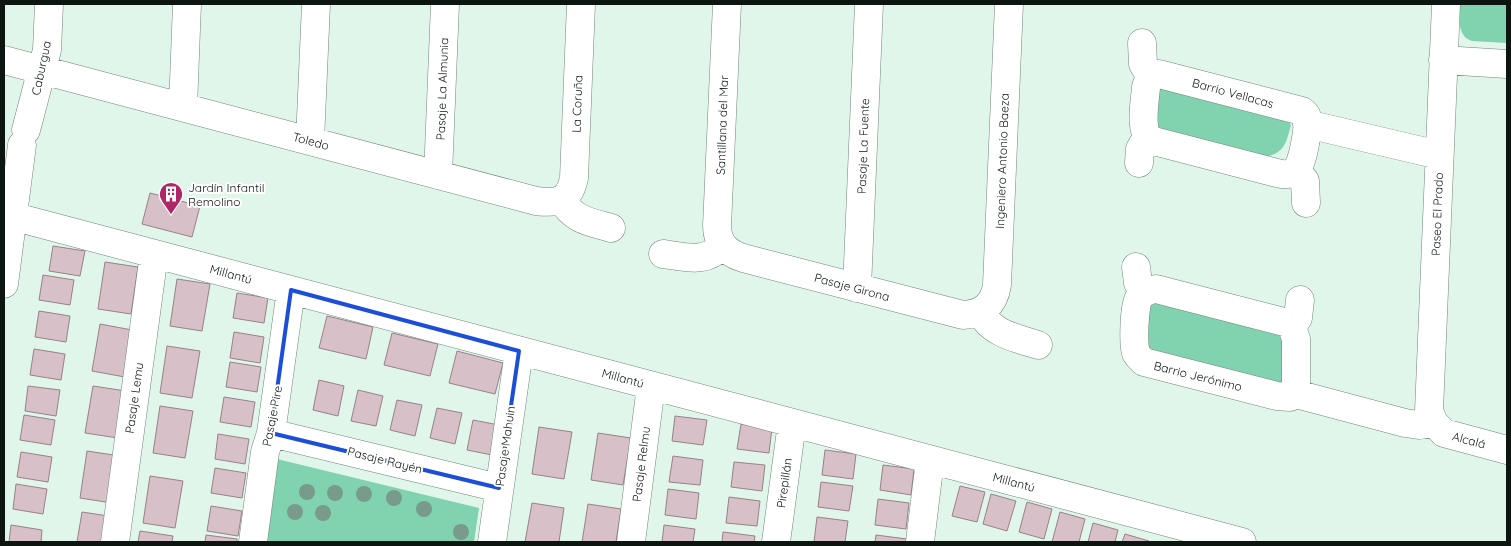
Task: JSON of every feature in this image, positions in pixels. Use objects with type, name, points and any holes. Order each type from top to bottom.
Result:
[{"type":"street","name":"Caburgua","points":[[4,284],[8,215],[24,138],[47,50],[49,4]]},
{"type":"street","points":[[182,107],[187,4]]},
{"type":"street","points":[[310,141],[316,4]]},
{"type":"street","name":"Pasaje La Almunia","points":[[438,175],[445,4]]},
{"type":"street","name":"La Coruña","points":[[562,200],[568,196],[572,189],[574,178],[581,4]]},
{"type":"street","name":"Santillana del Mar","points":[[723,245],[718,233],[718,226],[727,4]]},
{"type":"street","name":"Pasaje La Fuente","points":[[857,288],[868,4]]},
{"type":"street","name":"Ingeniero Antonio Baeza","points":[[980,312],[992,301],[997,285],[1009,4]]},
{"type":"street","name":"Paseo El Prado","points":[[1434,423],[1429,403],[1446,4]]},
{"type":"street","points":[[1142,43],[1143,64],[1151,77],[1146,87],[1144,127],[1147,137],[1155,143],[1277,174],[1290,174],[1299,166],[1303,156],[1307,124],[1440,154]]},
{"type":"street","name":"Toledo","points":[[4,60],[536,201],[551,202],[562,200]]},
{"type":"street","points":[[1444,60],[1507,64]]},
{"type":"street","name":"Barrio Vellacas","points":[[1151,77],[1163,74],[1298,110],[1305,114],[1307,124]]},
{"type":"street","points":[[1139,163],[1140,149],[1147,137]]},
{"type":"street","points":[[1296,170],[1305,181],[1306,203]]},
{"type":"street","points":[[562,200],[578,218],[611,228]]},
{"type":"street","name":"Millantú","points":[[8,215],[1242,542]]},
{"type":"street","points":[[663,254],[702,258],[717,252],[723,245]]},
{"type":"street","name":"Pasaje Girona","points":[[723,245],[728,252],[743,258],[963,316],[980,312]]},
{"type":"street","name":"Pasaje Lemu","points":[[115,542],[154,254]]},
{"type":"street","points":[[1136,267],[1138,283],[1144,293],[1156,289],[1162,290],[1282,320],[1292,327],[1296,339],[1296,394]]},
{"type":"street","name":"Pasaje Pire","points":[[253,542],[265,452],[271,433],[291,290]]},
{"type":"street","name":"Barrio Jerónimo","points":[[1144,293],[1140,297],[1136,308],[1135,345],[1138,357],[1144,362],[1277,396],[1290,397],[1296,394],[1412,425],[1434,423]]},
{"type":"street","points":[[1292,327],[1298,318],[1300,300]]},
{"type":"street","points":[[980,312],[987,323],[999,332],[1038,346]]},
{"type":"street","name":"Pasaje Mahuin","points":[[492,542],[519,351]]},
{"type":"street","name":"Pasaje Relmu","points":[[631,542],[651,386]]},
{"type":"street","name":"Pirepillán","points":[[776,542],[792,423]]},
{"type":"street","name":"Alcalá","points":[[1434,423],[1444,433],[1507,450]]},
{"type":"street","name":"Pasaje Rayén","points":[[271,433],[499,488]]},
{"type":"street","points":[[920,542],[930,460]]},
{"type":"highlighted area","points":[[291,290],[519,351],[499,488],[271,433]]},
{"type":"green space","points":[[1460,4],[1507,4],[1507,43],[1467,39],[1463,35],[1460,26]]},
{"type":"green space","points":[[1161,84],[1283,113],[1291,125],[1286,142],[1277,153],[1265,157],[1163,134],[1151,122]]},
{"type":"green space","points":[[1151,301],[1283,332],[1284,384],[1148,356],[1139,330]]},
{"type":"green space","points":[[277,459],[479,508],[474,542],[265,542]]},
{"type":"building","name":"Jardín Infantil Remolino","points":[[150,193],[200,206],[192,237],[142,224]]},
{"type":"building","points":[[53,246],[85,251],[80,276],[49,271]]},
{"type":"building","points":[[105,262],[138,267],[131,314],[98,309]]},
{"type":"building","points":[[43,275],[74,280],[70,305],[39,300]]},
{"type":"building","points":[[177,279],[210,284],[202,331],[170,326]]},
{"type":"building","points":[[237,293],[268,298],[264,323],[233,318]]},
{"type":"building","points":[[39,311],[70,316],[66,342],[35,337]]},
{"type":"building","points":[[327,316],[373,327],[366,359],[319,348]]},
{"type":"building","points":[[100,324],[132,330],[125,377],[92,371]]},
{"type":"building","points":[[234,332],[264,337],[260,363],[230,358]]},
{"type":"building","points":[[392,333],[438,344],[430,376],[384,365]]},
{"type":"building","points":[[167,346],[200,351],[192,398],[160,393]]},
{"type":"building","points":[[34,349],[65,354],[61,380],[30,375]]},
{"type":"building","points":[[457,351],[503,363],[495,394],[449,383]]},
{"type":"building","points":[[230,362],[261,367],[257,392],[226,387]]},
{"type":"building","points":[[319,380],[344,386],[338,416],[313,410]]},
{"type":"building","points":[[28,386],[60,390],[56,416],[25,411]]},
{"type":"building","points":[[93,386],[126,391],[118,438],[85,433]]},
{"type":"building","points":[[358,390],[383,396],[376,426],[351,421]]},
{"type":"building","points":[[224,397],[255,402],[251,427],[220,422]]},
{"type":"building","points":[[397,400],[422,405],[415,436],[390,430]]},
{"type":"building","points":[[160,406],[193,411],[185,458],[153,453]]},
{"type":"building","points":[[437,408],[462,413],[455,444],[430,438]]},
{"type":"building","points":[[24,415],[55,420],[51,445],[20,440]]},
{"type":"building","points":[[675,416],[707,420],[703,445],[672,441]]},
{"type":"building","points":[[473,420],[499,425],[492,455],[467,450]]},
{"type":"building","points":[[741,424],[772,428],[769,453],[737,449]]},
{"type":"building","points":[[539,427],[572,432],[564,479],[532,474]]},
{"type":"building","points":[[598,433],[631,438],[623,485],[591,480]]},
{"type":"building","points":[[218,434],[249,439],[245,464],[215,459]]},
{"type":"building","points":[[825,450],[856,454],[853,479],[822,475]]},
{"type":"building","points":[[87,451],[120,456],[112,503],[80,498]]},
{"type":"building","points":[[21,452],[52,457],[48,482],[17,477]]},
{"type":"building","points":[[673,456],[703,460],[700,485],[669,482]]},
{"type":"building","points":[[734,462],[765,465],[762,491],[731,487]]},
{"type":"building","points":[[883,465],[914,469],[911,495],[880,490]]},
{"type":"building","points":[[215,468],[246,473],[242,498],[211,493]]},
{"type":"building","points":[[150,476],[183,481],[175,528],[143,523]]},
{"type":"building","points":[[821,482],[853,486],[849,511],[818,507]]},
{"type":"building","points":[[16,484],[47,489],[43,514],[13,509]]},
{"type":"building","points":[[960,486],[985,492],[977,522],[952,516]]},
{"type":"building","points":[[668,489],[699,493],[696,519],[665,515]]},
{"type":"building","points":[[991,494],[1016,501],[1007,531],[983,524]]},
{"type":"building","points":[[729,497],[760,501],[757,526],[726,523]]},
{"type":"building","points":[[878,499],[909,503],[906,529],[875,525]]},
{"type":"building","points":[[1027,502],[1052,509],[1044,539],[1019,532]]},
{"type":"building","points":[[532,503],[564,508],[559,542],[525,542]]},
{"type":"building","points":[[588,504],[621,509],[616,542],[582,542]]},
{"type":"building","points":[[211,506],[242,511],[238,536],[207,531]]},
{"type":"building","points":[[82,512],[115,517],[111,542],[77,542]]},
{"type":"building","points":[[1060,512],[1085,519],[1079,542],[1052,542]]},
{"type":"building","points":[[817,517],[848,521],[845,542],[814,542]]},
{"type":"building","points":[[1093,523],[1118,530],[1115,542],[1088,542]]},
{"type":"building","points":[[11,525],[42,530],[41,542],[9,542]]},
{"type":"building","points":[[664,525],[695,529],[693,542],[662,542]]},
{"type":"building","points":[[140,531],[173,536],[172,542],[138,542]]},
{"type":"building","points":[[723,532],[755,536],[754,542],[722,542]]},
{"type":"building","points":[[1125,534],[1149,541],[1149,542],[1122,542]]},
{"type":"building","points":[[206,535],[237,539],[237,542],[205,542]]},
{"type":"building","points":[[876,535],[907,539],[906,542],[875,542]]},
{"type":"place","name":"Jardín Infantil Remolino","points":[[171,215]]}]
